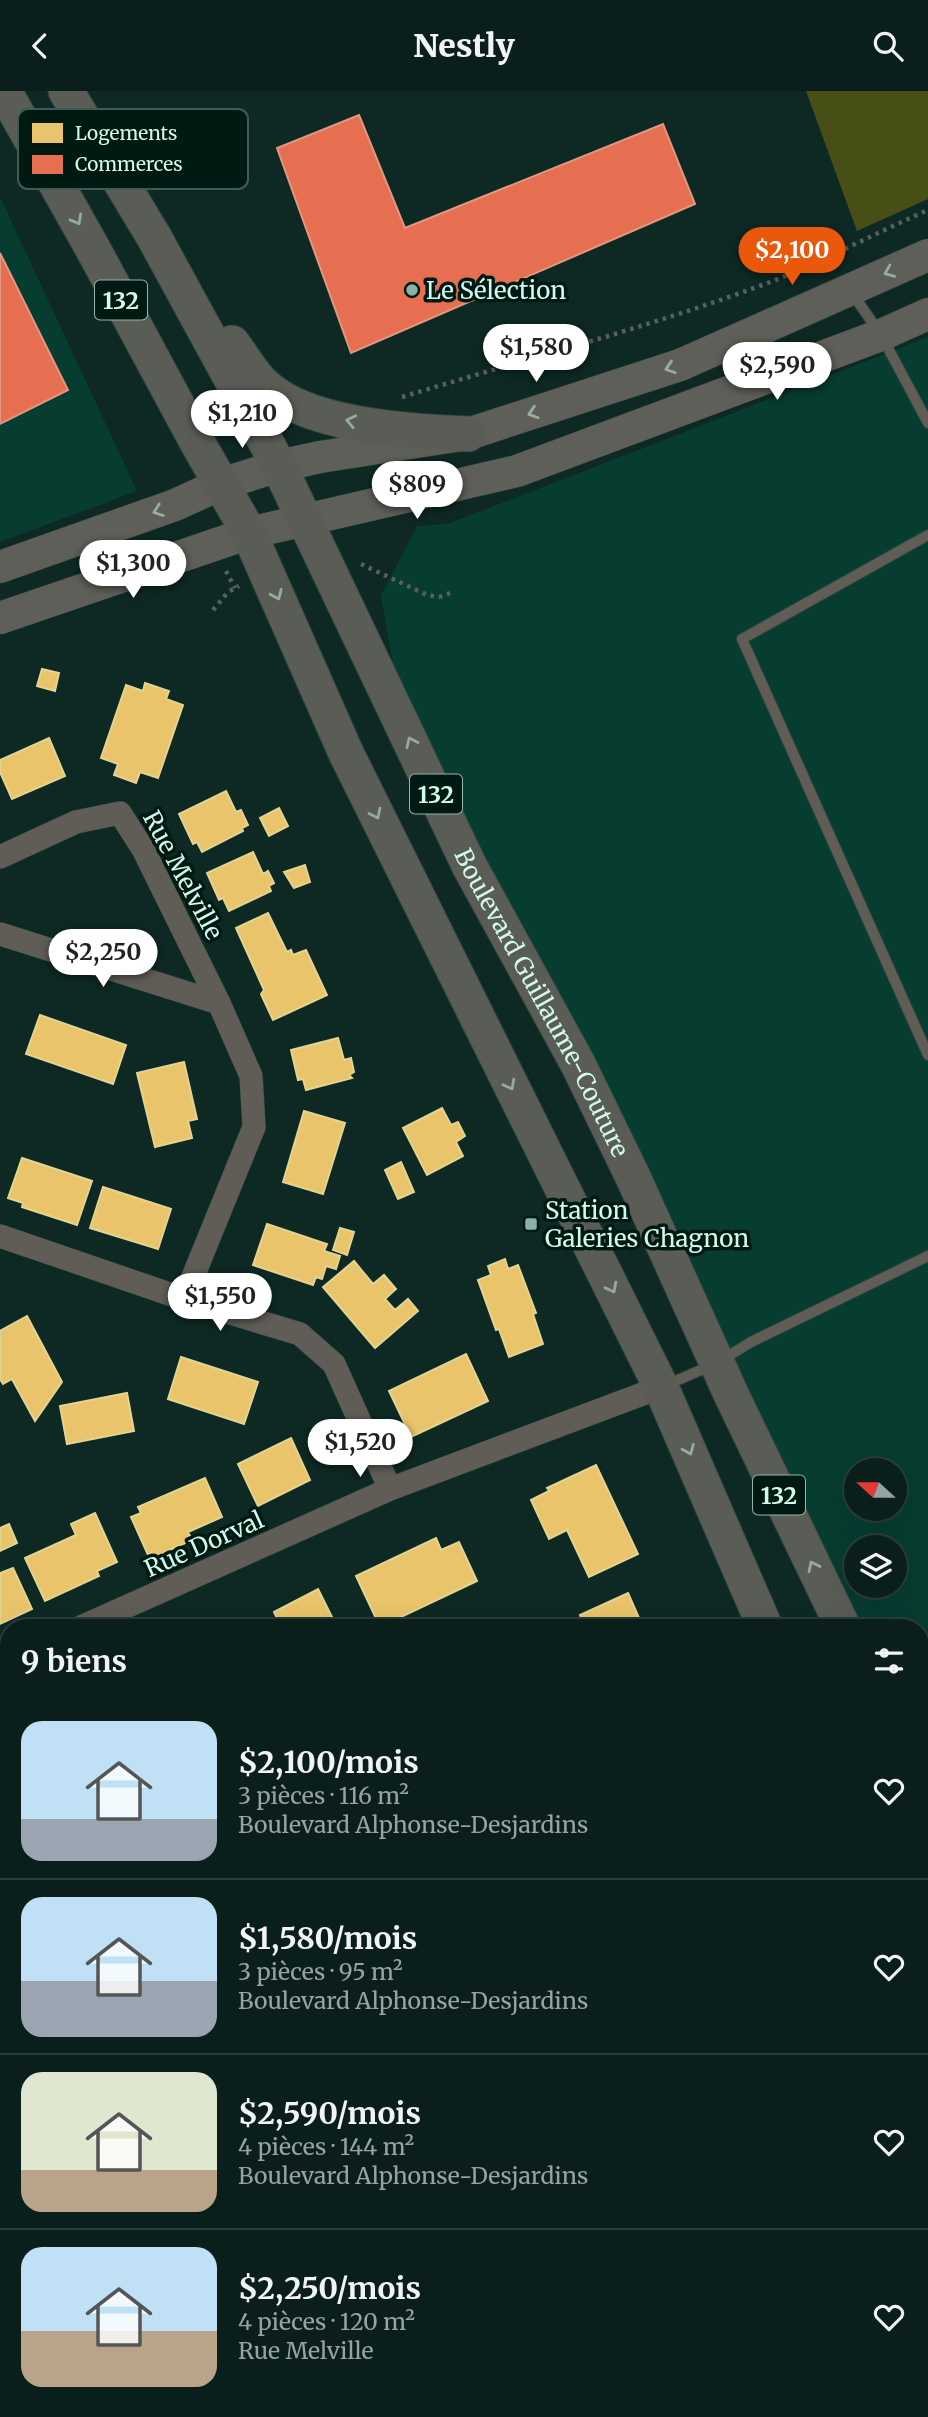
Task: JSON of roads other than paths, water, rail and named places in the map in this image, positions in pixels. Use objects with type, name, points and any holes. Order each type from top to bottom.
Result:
[{"type":"main road","name":"132","points":[[4,91],[18,116]]},
{"type":"main road","name":"Boulevard Guillaume-Couture","points":[[66,91],[77,109]]},
{"type":"main road","name":"132","points":[[59,189],[249,533],[358,777],[662,1388],[762,1619]]},
{"type":"main road","name":"Boulevard Guillaume-Couture","points":[[125,189],[279,466],[469,865],[578,1064],[839,1619]]},
{"type":"main road","points":[[154,237],[262,383],[285,400],[313,413],[356,423],[427,433],[468,434]]},
{"type":"main road","points":[[0,567],[175,505],[221,484],[279,466],[468,434],[680,365],[928,255]]},
{"type":"main road","points":[[0,618],[249,533],[517,471],[881,335],[928,314]]},
{"type":"street","name":"Rue Melville","points":[[0,857],[76,822],[120,813],[144,849],[219,1003],[251,1076],[254,1127],[184,1299]]},
{"type":"street","points":[[0,934],[219,1003]]},
{"type":"street","points":[[0,1236],[184,1299],[300,1334],[334,1364],[390,1489]]},
{"type":"street","name":"Rue Dorval","points":[[99,1619],[390,1489],[662,1388]]},
{"type":"lane","points":[[850,289],[881,335],[928,423]]},
{"type":"lane","points":[[928,535],[742,639],[928,1055]]},
{"type":"lane","points":[[662,1388],[928,1256]]},
{"type":"place","name":"Le Sélection","points":[[412,290]]},
{"type":"place","name":"Station Galeries Chagnon","points":[[531,1224]]}]
